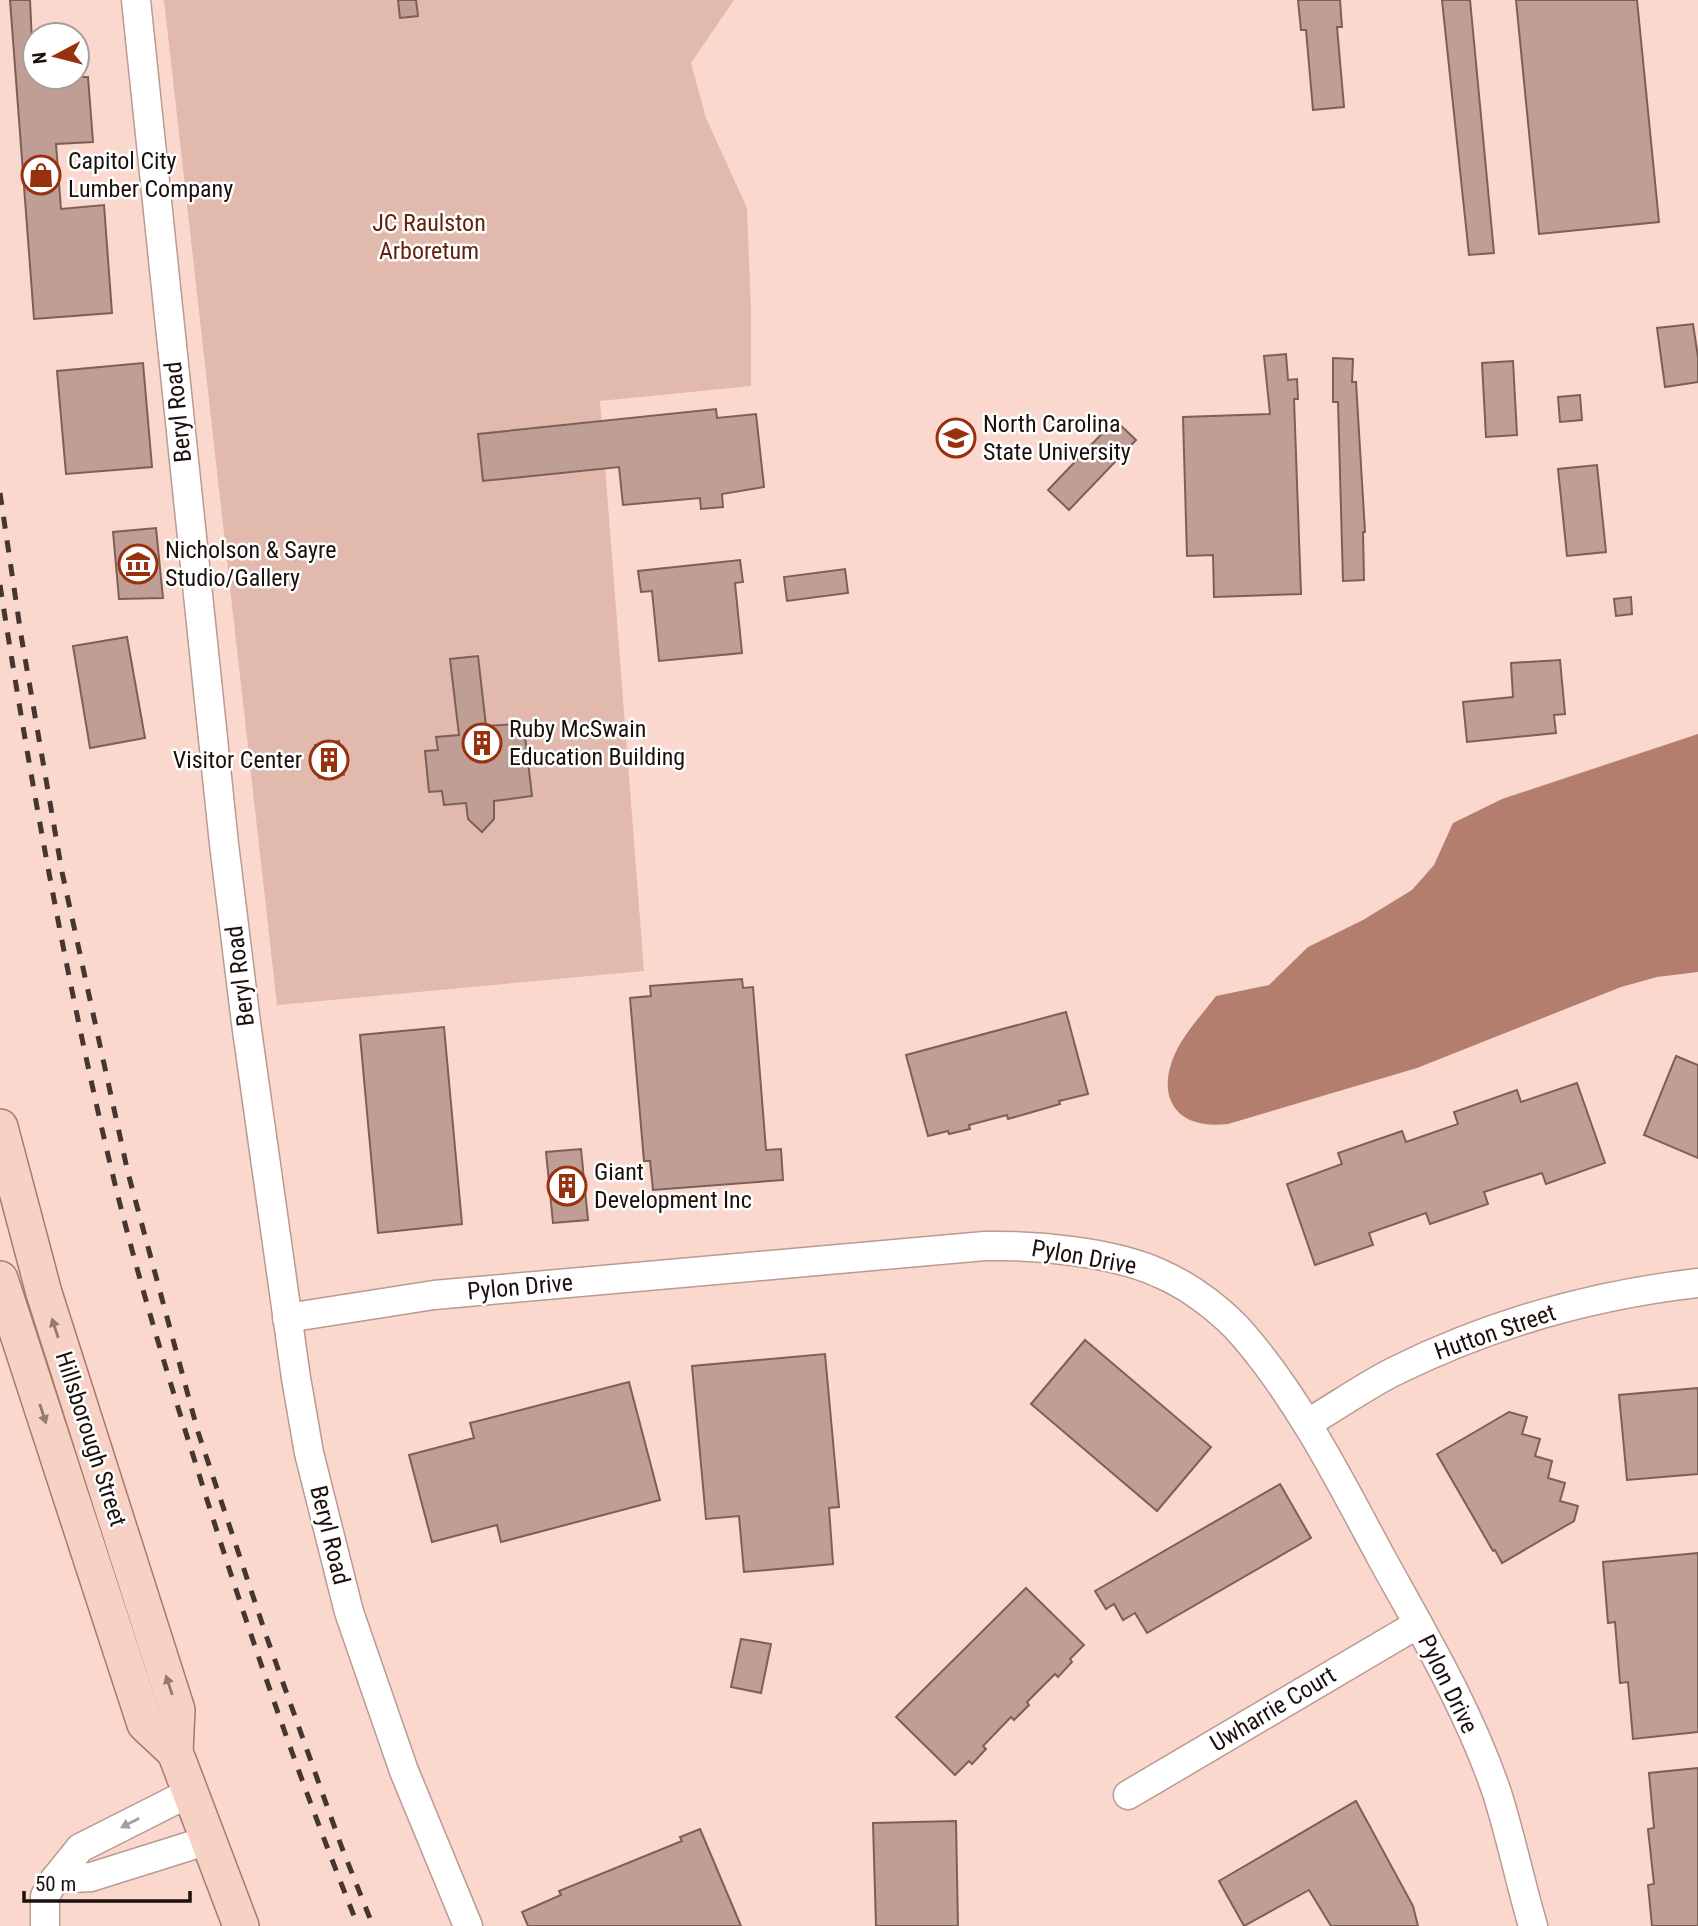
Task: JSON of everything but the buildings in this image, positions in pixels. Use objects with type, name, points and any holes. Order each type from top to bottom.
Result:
[{"type":"main road","name":"Hillsborough Street","points":[[0,1127],[44,1293],[177,1710],[175,1752],[241,1926]]},
{"type":"main road","name":"Hillsborough Street","points":[[0,1279],[145,1724],[175,1752]]},
{"type":"street","name":"Beryl Road","points":[[136,0],[224,844],[287,1318],[309,1453],[349,1612],[404,1771],[468,1926]]},
{"type":"street","name":"Pylon Drive","points":[[287,1318],[434,1295],[985,1246],[1021,1245],[1132,1262],[1163,1274],[1218,1311],[1245,1336],[1308,1423],[1466,1715],[1497,1794],[1533,1926]]},
{"type":"street","name":"Hutton Street","points":[[1308,1423],[1392,1372],[1443,1348],[1531,1317],[1590,1301],[1698,1283]]},
{"type":"street","name":"Uwharrie Court","points":[[1128,1795],[1418,1624]]},
{"type":"street","points":[[45,1926],[45,1896],[55,1878],[80,1848],[191,1792]]},
{"type":"street","points":[[55,1878],[91,1877],[209,1840]]},
{"type":"green space","name":"JC Raulston Arboretum","points":[[164,0],[734,0],[691,63],[706,118],[747,208],[751,386],[600,401],[644,971],[277,1005]]},
{"type":"shaded area","points":[[1698,734],[1698,972],[1657,977],[1621,987],[1417,1068],[1228,1124],[1193,1121],[1181,1114],[1172,1104],[1168,1092],[1168,1077],[1172,1061],[1184,1038],[1216,996],[1269,985],[1308,947],[1363,920],[1412,890],[1434,865],[1453,823],[1502,799]]},
{"type":"railway","points":[[0,493],[21,635],[62,872],[128,1173],[198,1432],[267,1638],[342,1848],[373,1926]]},
{"type":"railway","points":[[0,585],[62,943],[128,1235],[235,1586],[294,1757],[358,1926]]},
{"type":"place","name":"Capitol City Lumber Company","points":[[41,175]]},
{"type":"place","name":"North Carolina State University","points":[[956,438]]},
{"type":"place","name":"Nicholson & Sayre Studio/Gallery","points":[[138,564]]},
{"type":"place","name":"Ruby McSwain Education Building","points":[[482,743]]},
{"type":"place","name":"Visitor Center","points":[[329,760]]},
{"type":"place","name":"Giant Development Inc","points":[[567,1186]]}]
